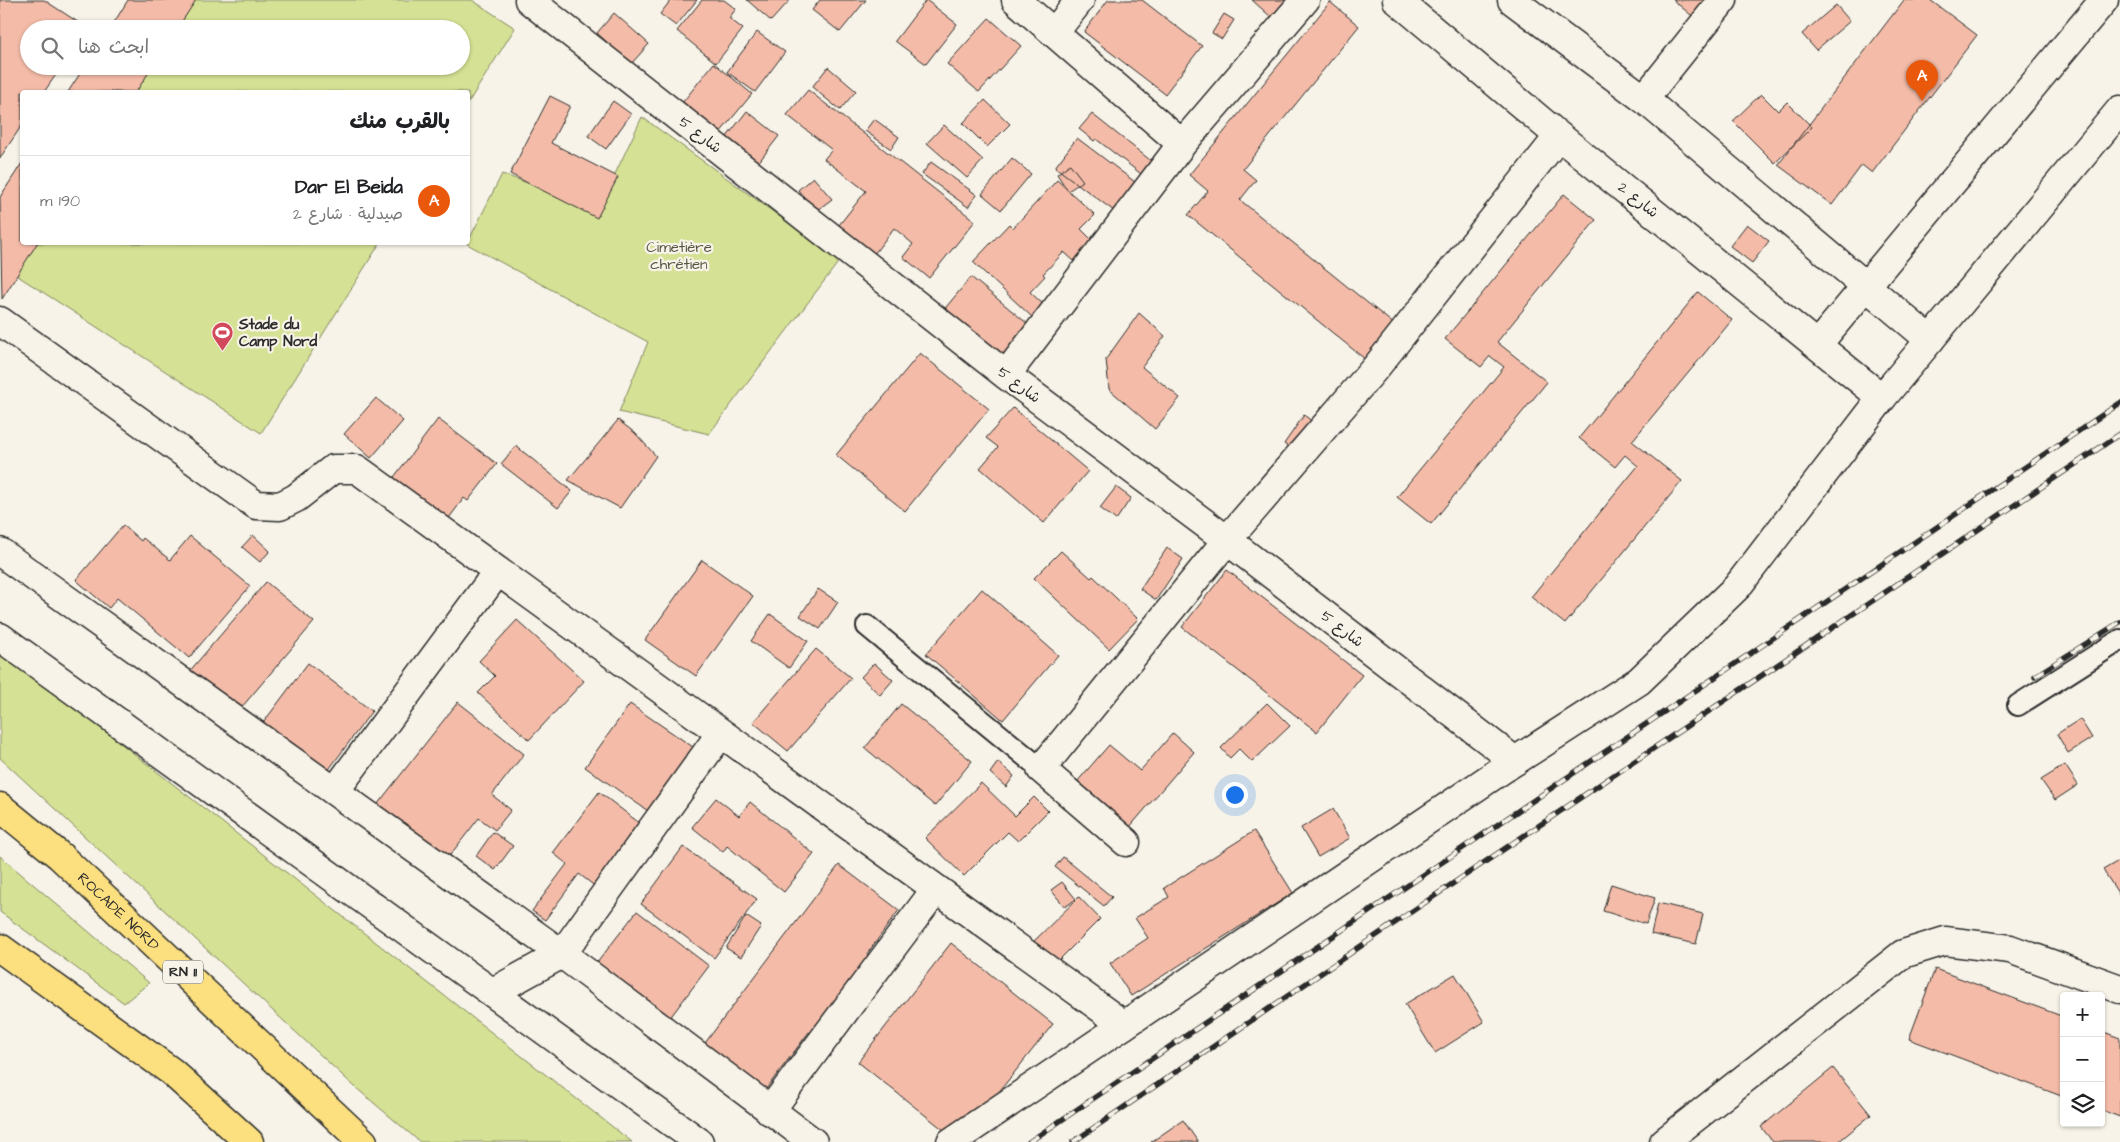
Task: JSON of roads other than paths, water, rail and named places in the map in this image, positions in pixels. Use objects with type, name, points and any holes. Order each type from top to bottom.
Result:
[{"type":"highway","name":"ROCADE NORD","points":[[0,807],[60,856],[363,1142]]},
{"type":"highway","points":[[0,948],[172,1072],[249,1142]]},
{"type":"street","name":"شارع 5","points":[[529,0],[1006,375],[1227,540],[1515,762]]},
{"type":"street","points":[[1016,0],[1182,144]]},
{"type":"street","points":[[1054,33],[1080,0]]},
{"type":"street","points":[[1006,375],[1182,144],[1305,0]]},
{"type":"street","name":"شارع 2","points":[[1396,0],[1559,136],[1882,398]]},
{"type":"street","points":[[1512,0],[1644,99],[1930,340]]},
{"type":"street","points":[[1644,99],[1723,0]]},
{"type":"street","points":[[1817,345],[2104,0]]},
{"type":"street","points":[[950,1142],[1515,762],[1639,681],[1737,587],[1882,398],[2120,110]]},
{"type":"street","points":[[1126,842],[1041,769],[1227,540],[1377,366],[1559,136]]},
{"type":"street","points":[[0,321],[256,505],[280,506],[296,498],[313,482],[333,469],[357,469],[1124,1025]]},
{"type":"street","points":[[0,552],[562,954],[813,1142]]},
{"type":"street","points":[[335,791],[498,572]]},
{"type":"street","points":[[0,637],[699,1142]]},
{"type":"street","points":[[493,992],[562,954],[721,732]]},
{"type":"street","points":[[770,1111],[936,888]]},
{"type":"street","points":[[1664,1142],[1903,954],[1945,940],[2010,949],[2120,990]]},
{"type":"lane","points":[[867,626],[1041,769]]},
{"type":"lane","points":[[2018,705],[2120,640]]},
{"type":"railway","points":[[1029,1142],[2120,403]]},
{"type":"railway","points":[[1073,1142],[2120,434]]},
{"type":"railway","points":[[2035,676],[2120,622]]},
{"type":"place","name":"Dar El Beida","points":[[1922,101]]},
{"type":"place","name":"Stade du Camp Nord","points":[[223,352]]},
{"type":"park label","name":"Cimetière chrétien","points":[[679,256]]}]
